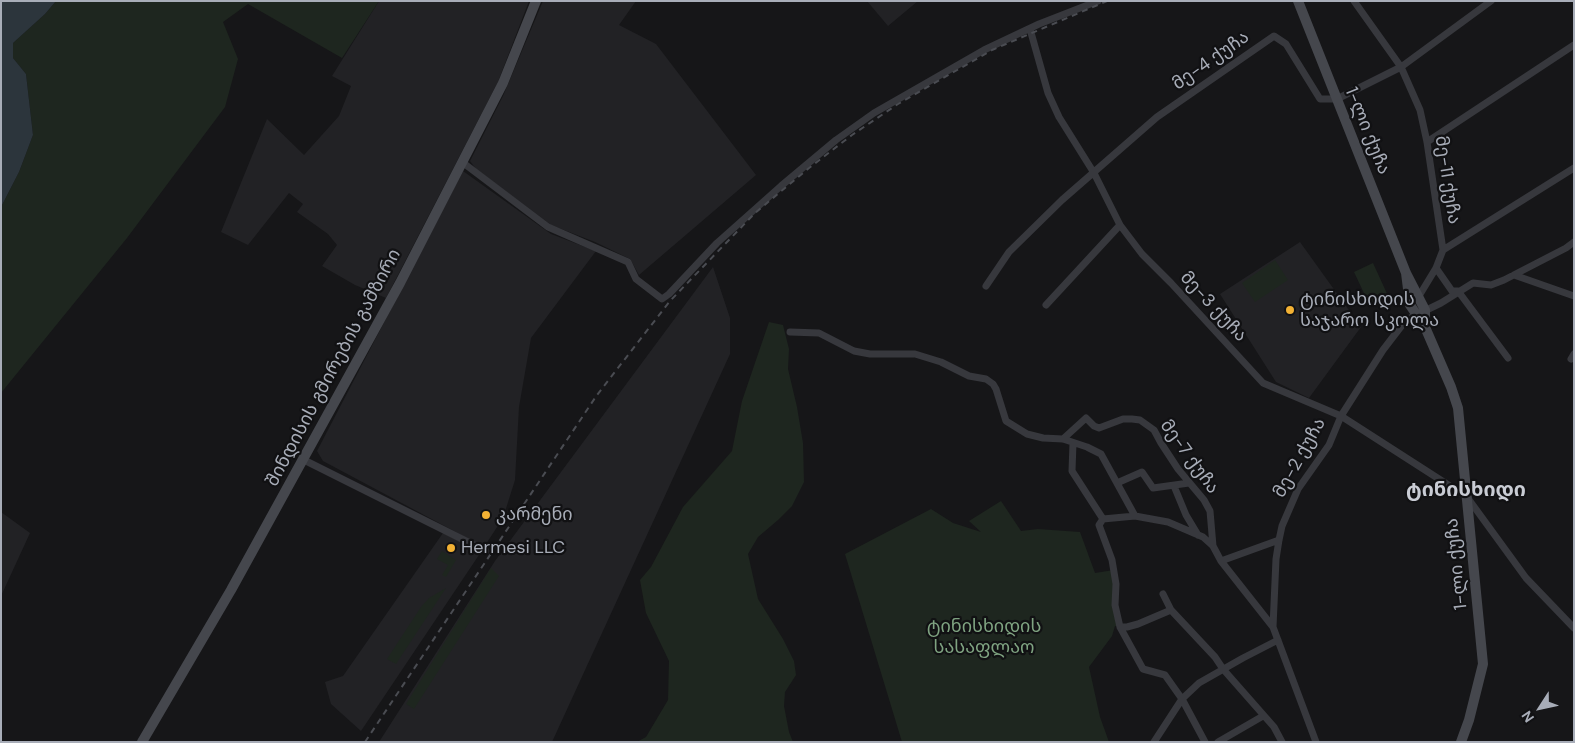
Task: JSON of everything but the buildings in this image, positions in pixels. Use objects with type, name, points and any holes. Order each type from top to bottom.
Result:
[{"type":"main road","name":"შინდისის გმირების გამზირი","points":[[142,742],[231,590],[400,283],[503,83],[536,1]]},
{"type":"main road","name":"1-ლი ქუჩა","points":[[1298,1],[1406,274],[1414,307],[1425,327],[1458,408],[1483,664],[1469,720],[1461,742]]},
{"type":"street","points":[[462,162],[548,227],[628,262],[636,279],[662,299],[717,243],[781,186],[836,140],[874,113],[984,50],[1098,1]]},
{"type":"street","name":"მე-11 ქუჩა","points":[[1354,1],[1401,67],[1420,110],[1427,142],[1443,250],[1436,268],[1414,307]]},
{"type":"street","points":[[1337,99],[1401,67],[1491,1]]},
{"type":"street","name":"მე-3 ქუჩა","points":[[1030,29],[1048,93],[1059,117],[1094,173],[1120,225],[1142,254],[1263,383],[1340,416],[1466,497]]},
{"type":"street","name":"მე-4 ქუჩა","points":[[1094,173],[1157,117],[1274,36],[1286,44],[1320,99],[1337,99]]},
{"type":"street","points":[[1427,142],[1574,45]]},
{"type":"street","points":[[1443,250],[1574,168]]},
{"type":"street","points":[[986,286],[1010,252],[1062,200],[1094,173]]},
{"type":"street","points":[[1046,305],[1120,225]]},
{"type":"street","points":[[1414,307],[1441,303],[1473,283],[1491,285],[1514,275],[1574,242]]},
{"type":"street","points":[[1436,268],[1452,291],[1458,291]]},
{"type":"street","points":[[1514,275],[1574,296]]},
{"type":"street","points":[[1458,291],[1508,358]]},
{"type":"street","name":"მე-2 ქუჩა","points":[[1316,742],[1272,627],[1276,559],[1282,526],[1298,489],[1328,445],[1340,416],[1414,307]]},
{"type":"street","points":[[790,332],[819,333],[854,351],[870,354],[915,354],[941,362],[969,376],[986,379],[996,389],[1006,421],[1027,434],[1063,440],[1087,447],[1101,454],[1135,516]]},
{"type":"street","name":"მე-7 ქუჩა","points":[[1063,440],[1086,418],[1099,428],[1123,419],[1140,420],[1154,430],[1160,443],[1204,500],[1210,511],[1213,546]]},
{"type":"street","points":[[1074,443],[1072,471],[1103,519]]},
{"type":"street","points":[[304,460],[486,551]]},
{"type":"street","points":[[1117,483],[1142,472],[1153,488],[1189,483]]},
{"type":"street","points":[[1174,486],[1186,515],[1198,535]]},
{"type":"street","points":[[1466,497],[1526,578],[1574,628]]},
{"type":"street","points":[[1103,519],[1135,516],[1168,522],[1203,537],[1213,546],[1221,561],[1272,627]]},
{"type":"street","points":[[1103,519],[1099,525],[1112,560],[1116,584],[1115,606],[1120,627],[1143,669],[1165,675],[1182,699],[1205,742]]},
{"type":"street","points":[[1221,561],[1279,540]]},
{"type":"street","points":[[1163,594],[1171,610],[1215,657],[1223,669],[1274,727],[1282,742]]},
{"type":"street","points":[[1120,627],[1138,624],[1171,610]]},
{"type":"street","points":[[1154,742],[1182,699],[1198,683],[1278,640]]},
{"type":"street","points":[[1218,742],[1263,716]]},
{"type":"shaded area","points":[[1,1],[56,1],[45,14],[13,43],[13,58],[26,74],[33,135],[19,172],[1,207]]},
{"type":"shaded area","points":[[379,1],[529,1],[498,82],[386,298],[355,285],[322,266],[337,245],[328,234],[297,212],[303,204],[289,193],[248,245],[221,232],[267,119],[304,155],[339,116],[351,86],[332,76]]},
{"type":"shaded area","points":[[543,1],[636,1],[619,25],[656,44],[756,175],[639,275],[630,259],[595,242],[551,225],[476,169],[470,161],[503,96]]},
{"type":"shaded area","points":[[867,1],[918,1],[888,26]]},
{"type":"shaded area","points":[[463,171],[551,234],[596,251],[531,338],[519,407],[515,480],[503,518],[484,547],[323,461],[317,451]]},
{"type":"shaded area","name":"ტინისხიდის საჯარო სკოლა","points":[[1300,242],[1361,327],[1309,398],[1276,382],[1220,294]]},
{"type":"shaded area","points":[[713,267],[730,318],[730,354],[552,742],[379,742],[495,561]]},
{"type":"shaded area","points":[[1,512],[30,533],[1,596]]},
{"type":"shaded area","points":[[443,533],[481,552],[361,731],[331,704],[325,682],[343,676]]},
{"type":"green space","points":[[56,1],[379,1],[342,58],[248,4],[223,22],[238,59],[225,107],[127,238],[1,393],[1,207],[19,172],[33,135],[26,74],[13,58],[13,43],[45,14]]},
{"type":"green space","points":[[1275,260],[1288,280],[1255,302],[1242,283]]},
{"type":"green space","points":[[1373,263],[1389,298],[1370,306],[1354,272]]},
{"type":"green space","points":[[769,322],[783,325],[789,349],[788,369],[803,443],[804,482],[792,506],[758,537],[748,554],[758,599],[783,639],[794,661],[796,675],[785,692],[784,706],[793,742],[637,742],[646,737],[668,700],[669,661],[646,613],[640,580],[651,567],[683,507],[732,451],[742,401]]},
{"type":"green space","name":"ტინისხიდის სასაფლაო","points":[[1001,501],[1021,531],[1038,529],[1080,532],[1095,573],[1114,570],[1120,627],[1115,626],[1112,636],[1089,667],[1100,717],[1109,742],[902,742],[845,554],[931,509],[953,523],[981,532],[969,521]]},
{"type":"green space","points":[[442,551],[456,560],[446,577],[442,575],[448,565],[437,559]]},
{"type":"green space","points":[[491,568],[499,576],[414,709],[406,704]]},
{"type":"green space","points":[[446,588],[396,664],[387,659],[421,607],[429,598]]},
{"type":"railway","points":[[365,742],[597,395],[670,301],[755,213],[852,135],[898,104],[992,50],[1107,1]]},
{"type":"place","name":"ტინისხიდის საჯარო სკოლა","points":[[1290,310]]},
{"type":"place","name":"კარმენი","points":[[486,515]]},
{"type":"place","name":"Hermesi LLC","points":[[451,548]]},
{"type":"district","name":"ტინისხიდი","points":[[1466,491]]}]
